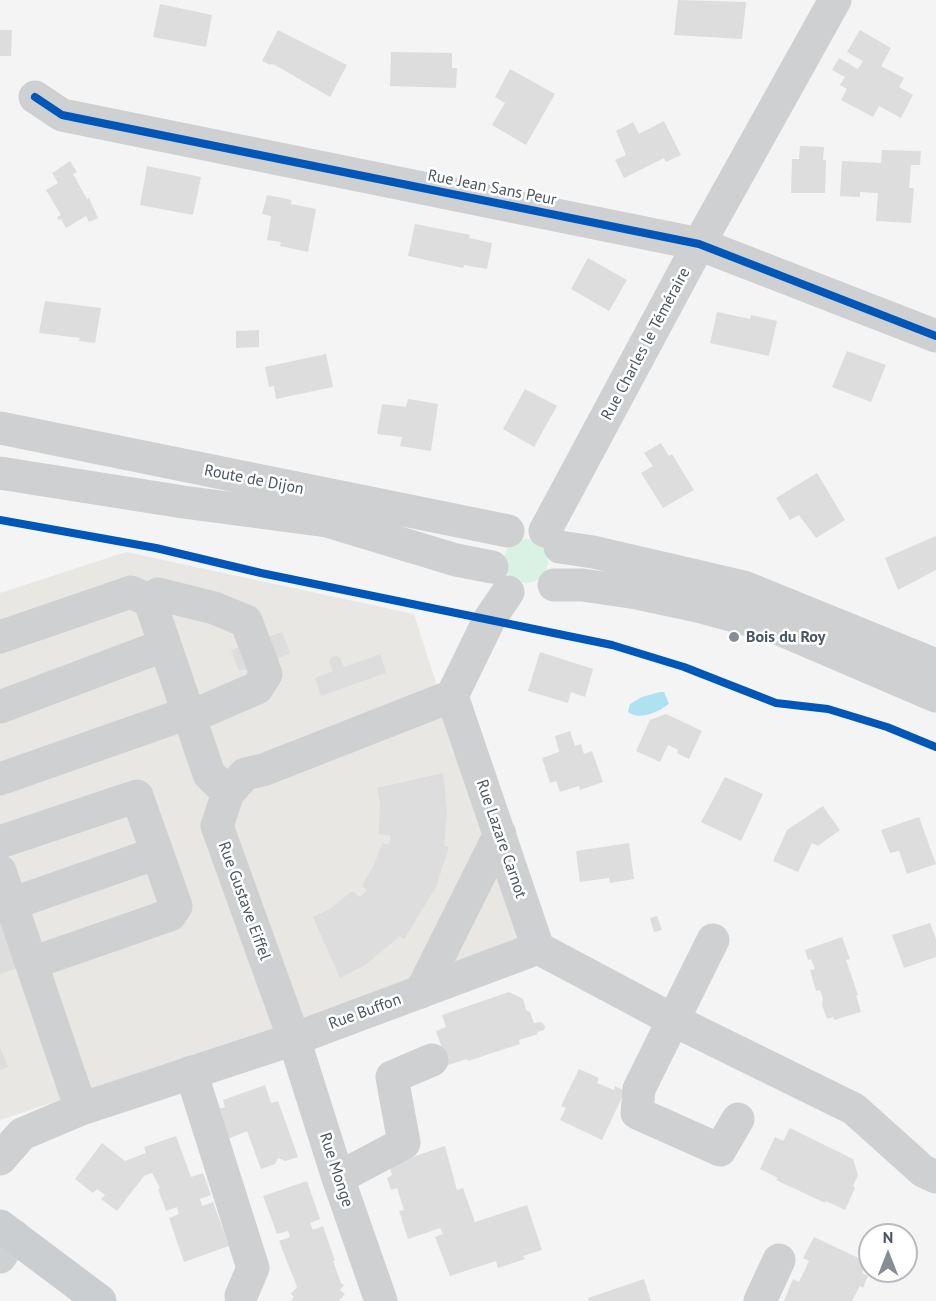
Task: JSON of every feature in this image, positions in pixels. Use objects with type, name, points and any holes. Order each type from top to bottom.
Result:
[{"type":"main road","points":[[5,1240],[100,1301]]},
{"type":"street","name":"Rue Charles le Téméraire","points":[[552,539],[699,244],[835,0]]},
{"type":"street","name":"Rue Jean Sans Peur","points":[[35,97],[62,115],[699,244],[936,336]]},
{"type":"street","name":"Route de Dijon","points":[[0,428],[508,531],[526,525],[552,539],[593,552],[744,587],[936,665]]},
{"type":"street","name":"Route de Dijon","points":[[0,473],[183,502],[327,521],[456,560],[500,580],[520,597],[532,597],[544,593],[554,585],[582,585],[637,593],[699,606],[775,627],[936,696]]},
{"type":"street","points":[[452,696],[489,620],[500,580],[491,557],[494,547],[508,531]]},
{"type":"street","points":[[552,539],[563,557],[560,577],[554,585]]},
{"type":"street","points":[[0,637],[131,592],[150,601],[209,774],[228,793]]},
{"type":"street","points":[[0,779],[189,715],[257,688],[266,674],[246,621],[214,608],[158,594],[150,601]]},
{"type":"street","points":[[0,707],[165,645]]},
{"type":"street","name":"Rue Gustave Eiffel","points":[[294,1039],[217,826],[228,793],[245,774],[263,770],[452,696]]},
{"type":"street","name":"Rue Lazare Carnot","points":[[452,696],[538,948]]},
{"type":"street","points":[[0,842],[137,796],[176,906],[170,915],[32,963]]},
{"type":"street","points":[[421,992],[500,834]]},
{"type":"street","points":[[11,904],[158,853]]},
{"type":"street","points":[[0,871],[81,1109]]},
{"type":"street","points":[[713,940],[675,1021],[639,1089],[637,1113],[720,1150],[738,1119]]},
{"type":"street","points":[[538,948],[675,1021],[854,1109],[923,1171],[936,1178]]},
{"type":"street","name":"Rue Buffon","points":[[0,1159],[22,1134],[81,1109],[294,1039],[538,948]]},
{"type":"street","name":"Rue Monge","points":[[294,1039],[338,1178],[381,1301]]},
{"type":"street","points":[[338,1178],[404,1143],[392,1077],[432,1060]]},
{"type":"street","points":[[191,1072],[253,1268],[241,1296]]},
{"type":"street","points":[[760,1301],[779,1260]]},
{"type":"shaded area","points":[[126,552],[414,614],[520,946],[0,1120],[0,593]]},
{"type":"green space","points":[[526,539],[535,540],[542,545],[547,552],[547,570],[542,577],[535,582],[526,583],[517,582],[510,577],[505,570],[504,561],[505,552],[510,545],[517,540]]},
{"type":"water","points":[[664,692],[669,704],[665,707],[643,716],[632,715],[628,712],[630,704],[642,697]]},
{"type":"building","points":[[678,0],[746,2],[742,39],[674,35]]},
{"type":"building","points":[[160,4],[212,15],[206,47],[153,37]]},
{"type":"building","points":[[0,30],[12,30],[11,56],[0,56]]},
{"type":"building","points":[[278,30],[347,65],[330,97],[275,65],[262,61]]},
{"type":"building","points":[[860,30],[891,48],[881,66],[904,78],[899,87],[913,95],[901,118],[879,106],[873,117],[841,100],[847,89],[840,85],[845,77],[832,70],[839,58],[858,69],[863,61],[847,52]]},
{"type":"building","points":[[391,52],[452,53],[452,68],[457,68],[456,88],[390,86]]},
{"type":"building","points":[[510,69],[555,94],[526,145],[492,125],[505,103],[495,97]]},
{"type":"building","points":[[664,121],[681,155],[666,162],[664,158],[624,178],[615,160],[626,155],[616,131],[633,122],[639,134]]},
{"type":"building","points":[[800,146],[824,147],[825,193],[791,193],[792,159],[799,159]]},
{"type":"building","points":[[882,150],[921,151],[920,165],[911,165],[909,188],[914,188],[911,223],[876,221],[878,193],[860,192],[860,197],[840,196],[842,161],[881,163]]},
{"type":"building","points":[[70,161],[77,172],[73,174],[87,199],[89,198],[98,218],[89,222],[86,216],[66,228],[61,219],[57,217],[61,215],[46,190],[58,183],[52,173]]},
{"type":"building","points":[[147,166],[201,177],[193,215],[140,205]]},
{"type":"building","points":[[267,195],[288,199],[292,201],[291,204],[316,209],[308,252],[280,246],[281,242],[267,240],[271,216],[262,214]]},
{"type":"building","points":[[415,224],[470,235],[469,238],[492,243],[487,269],[464,265],[463,268],[408,256]]},
{"type":"building","points":[[588,258],[627,280],[609,311],[571,289]]},
{"type":"building","points":[[45,301],[101,308],[95,343],[79,341],[80,338],[39,333]]},
{"type":"building","points":[[717,312],[750,319],[751,315],[777,321],[769,356],[710,343]]},
{"type":"building","points":[[259,330],[259,347],[236,348],[236,331]]},
{"type":"building","points":[[847,351],[886,365],[871,402],[832,387]]},
{"type":"building","points":[[326,354],[333,387],[276,399],[274,386],[269,387],[265,367]]},
{"type":"building","points":[[525,389],[557,406],[534,447],[503,429]]},
{"type":"building","points":[[408,399],[438,404],[431,451],[400,446],[402,437],[377,434],[382,404],[406,407]]},
{"type":"building","points":[[661,443],[669,456],[672,454],[694,490],[663,508],[641,473],[653,466],[644,453]]},
{"type":"building","points":[[817,473],[845,520],[816,538],[799,515],[790,520],[776,498]]},
{"type":"building","points":[[936,536],[936,570],[898,590],[885,558]]},
{"type":"building","points":[[282,632],[290,654],[239,671],[231,650]]},
{"type":"building","points":[[540,652],[593,669],[585,697],[571,692],[568,703],[528,691]]},
{"type":"building","points":[[380,654],[386,673],[321,696],[315,678],[333,671],[329,662],[331,658],[336,656],[340,658],[344,667]]},
{"type":"building","points":[[666,714],[702,731],[689,759],[668,745],[660,762],[636,751],[650,720]]},
{"type":"building","points":[[570,731],[575,746],[581,744],[584,754],[592,751],[603,782],[580,790],[579,786],[560,792],[556,781],[550,783],[542,758],[559,752],[555,736]]},
{"type":"building","points":[[443,773],[447,812],[444,846],[449,847],[436,887],[404,939],[400,936],[365,965],[340,978],[313,917],[330,909],[352,891],[360,897],[367,890],[362,886],[373,867],[382,843],[389,845],[391,836],[379,834],[380,803],[377,788]]},
{"type":"building","points":[[725,777],[763,794],[741,841],[701,822]]},
{"type":"building","points":[[823,806],[840,830],[818,846],[812,843],[798,872],[773,861],[787,830]]},
{"type":"building","points":[[919,817],[936,864],[907,874],[899,851],[890,853],[881,830]]},
{"type":"building","points":[[629,843],[634,879],[610,883],[609,878],[580,882],[576,851]]},
{"type":"building","points":[[0,911],[20,967],[0,974]]},
{"type":"building","points":[[657,916],[662,930],[654,932],[650,918]]},
{"type":"building","points":[[930,923],[936,939],[936,957],[904,968],[892,935]]},
{"type":"building","points":[[842,937],[850,959],[846,960],[858,995],[856,995],[861,1012],[834,1020],[833,1017],[827,1019],[820,990],[816,991],[810,970],[815,969],[811,959],[808,960],[805,950]]},
{"type":"building","points":[[509,992],[523,999],[526,1010],[530,1012],[534,1023],[541,1022],[545,1026],[544,1030],[519,1040],[520,1044],[448,1065],[436,1031],[446,1027],[442,1015]]},
{"type":"building","points":[[0,1047],[8,1067],[0,1070]]},
{"type":"building","points":[[579,1069],[599,1078],[597,1083],[614,1090],[615,1086],[625,1091],[602,1140],[560,1120],[566,1108],[561,1106]]},
{"type":"building","points":[[265,1085],[271,1103],[278,1101],[298,1157],[285,1161],[278,1158],[275,1164],[261,1169],[247,1131],[226,1140],[215,1110],[225,1107],[223,1100]]},
{"type":"building","points":[[790,1128],[853,1159],[858,1175],[845,1210],[776,1180],[778,1178],[760,1169],[775,1137],[783,1141]]},
{"type":"building","points":[[176,1136],[191,1177],[203,1173],[211,1195],[200,1199],[202,1206],[213,1202],[229,1246],[184,1262],[169,1218],[179,1214],[177,1207],[166,1211],[158,1189],[160,1188],[152,1173],[144,1176],[117,1211],[101,1199],[105,1195],[97,1189],[93,1193],[75,1179],[102,1143],[125,1161],[146,1153],[144,1147]]},
{"type":"building","points":[[445,1146],[457,1190],[463,1188],[475,1222],[527,1205],[542,1250],[523,1256],[525,1259],[498,1268],[496,1261],[450,1276],[435,1237],[443,1234],[440,1228],[408,1239],[399,1211],[404,1210],[397,1188],[391,1190],[387,1178],[392,1175],[389,1165]]},
{"type":"building","points":[[307,1181],[320,1219],[310,1223],[313,1230],[323,1226],[335,1261],[333,1261],[341,1283],[344,1285],[340,1290],[345,1294],[339,1301],[291,1301],[294,1297],[291,1294],[297,1287],[279,1241],[290,1237],[288,1231],[277,1234],[263,1196]]},
{"type":"building","points":[[814,1237],[858,1258],[858,1283],[865,1283],[863,1288],[860,1286],[852,1301],[784,1301],[793,1279],[799,1282],[809,1261],[803,1258]]},
{"type":"building","points":[[644,1279],[651,1301],[589,1301],[588,1298]]},
{"type":"cycle path","points":[[35,97],[62,115],[699,244],[936,336]]},
{"type":"cycle path","points":[[0,520],[156,548],[261,573],[612,645],[684,667],[776,703],[828,709],[887,727],[936,747]]},
{"type":"place","name":"Bois du Roy","points":[[734,637]]}]
